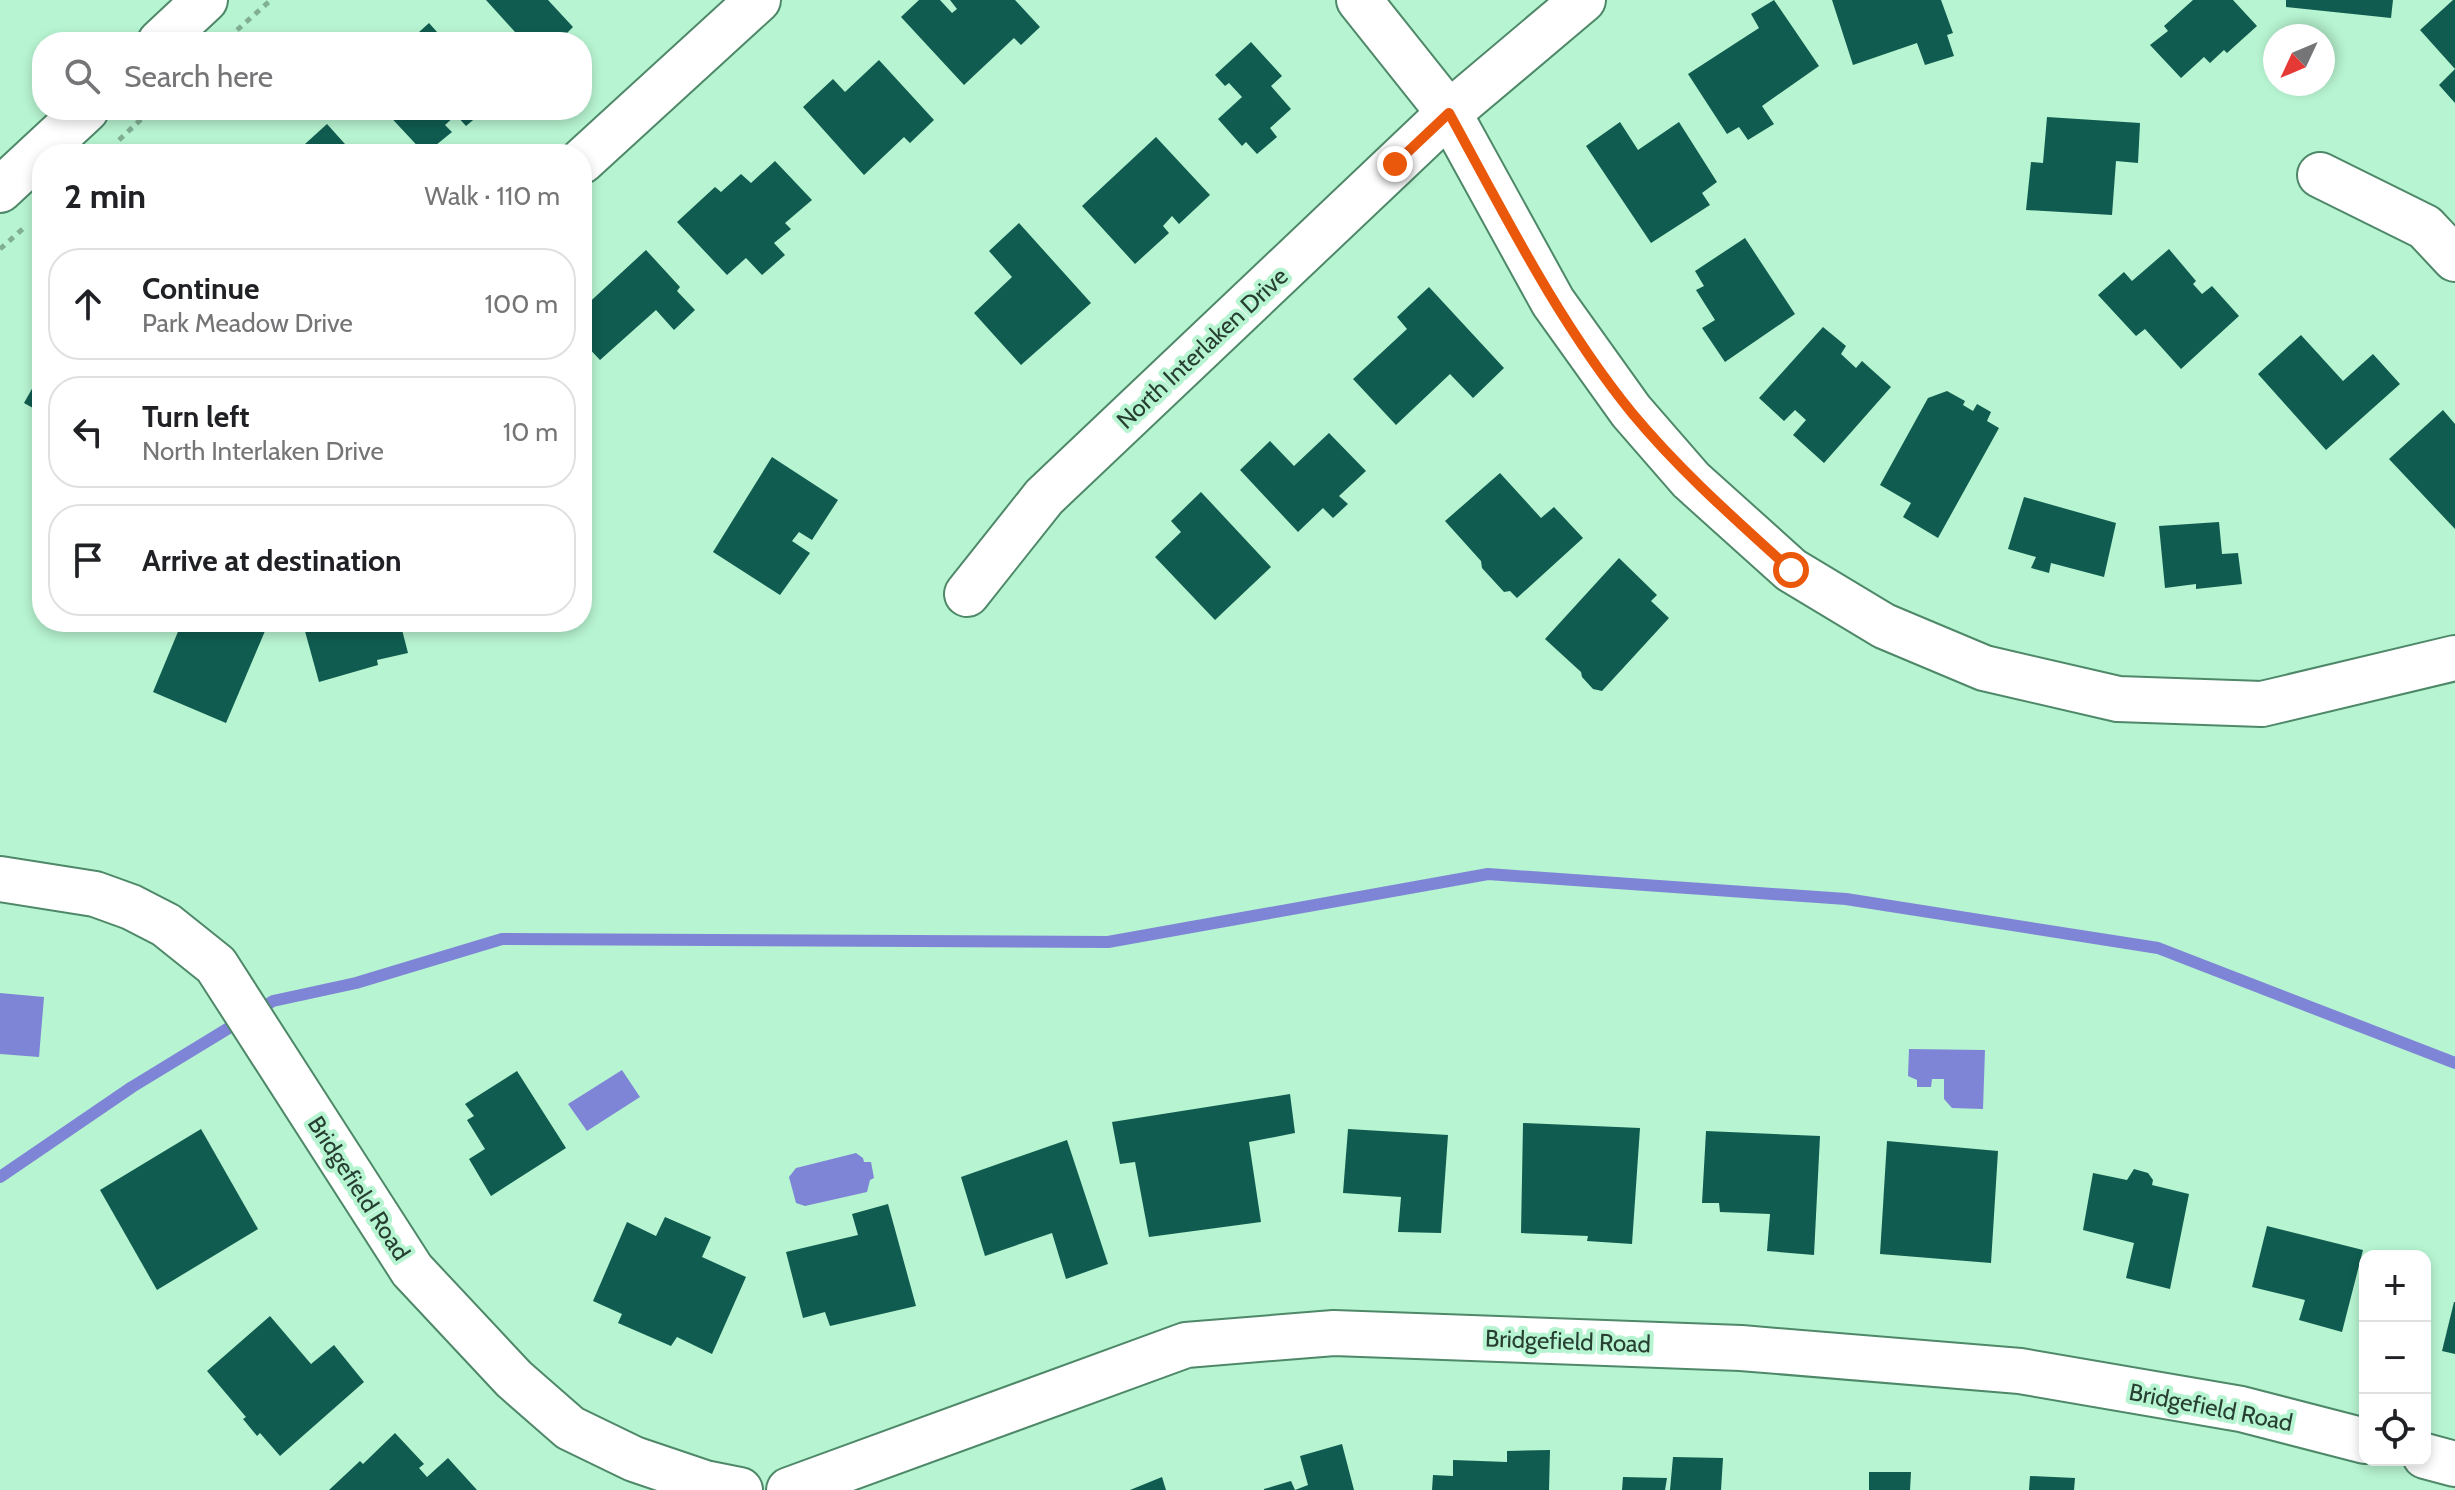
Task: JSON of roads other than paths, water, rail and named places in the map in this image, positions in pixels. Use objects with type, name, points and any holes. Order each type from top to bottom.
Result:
[{"type":"street","points":[[171,32],[205,0]]},
{"type":"street","points":[[592,152],[758,0]]},
{"type":"street","points":[[1359,0],[1449,113],[1553,302],[1631,411],[1691,480],[1791,570],[1884,626],[1984,668],[2118,699],[2262,704],[2455,658]]},
{"type":"street","name":"North Interlaken Drive","points":[[967,594],[1044,497],[1449,113],[1583,0]]},
{"type":"street","points":[[49,144],[75,120]]},
{"type":"street","points":[[0,190],[32,160]]},
{"type":"street","points":[[2320,175],[2425,227],[2455,259]]},
{"type":"street","name":"Bridgefield Road","points":[[0,879],[95,894],[131,907],[166,925],[216,965],[412,1270],[514,1379],[570,1428],[634,1459],[705,1483],[740,1490]]},
{"type":"street","name":"Bridgefield Road","points":[[789,1490],[1186,1345],[1334,1333],[1741,1348],[2020,1371],[2241,1409],[2359,1439]]},
{"type":"street","points":[[2431,1458],[2455,1464]]},
{"type":"water","points":[[0,993],[44,997],[39,1057],[0,1054]]},
{"type":"water","points":[[1909,1049],[1985,1050],[1983,1109],[1952,1108],[1944,1099],[1944,1079],[1932,1079],[1931,1087],[1917,1087],[1917,1080],[1908,1076]]},
{"type":"water","points":[[622,1070],[640,1097],[587,1131],[568,1104]]},
{"type":"water","points":[[856,1153],[864,1162],[871,1162],[874,1178],[870,1180],[867,1192],[805,1206],[796,1203],[789,1177],[796,1168]]},
{"type":"waterway","points":[[0,1177],[132,1087],[273,1001],[356,983],[502,939],[1108,942],[1488,874],[1846,899],[2158,948],[2455,1063]]}]
